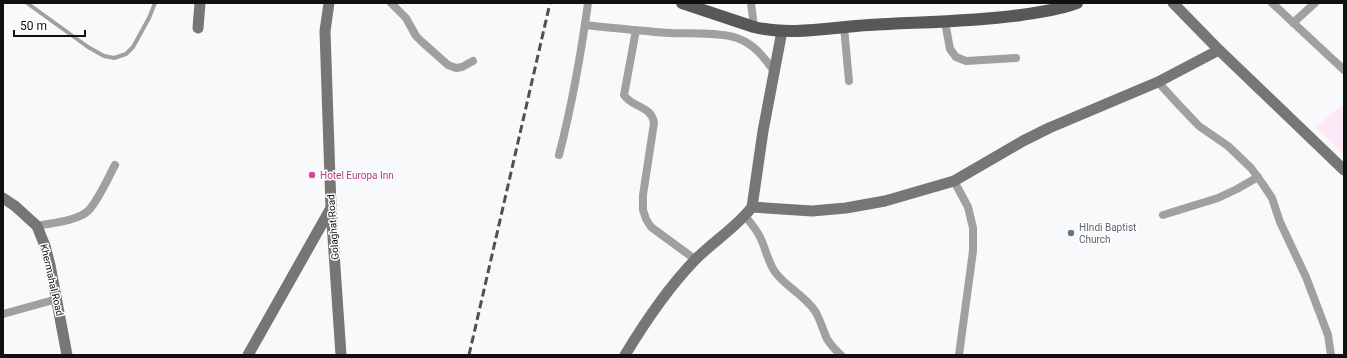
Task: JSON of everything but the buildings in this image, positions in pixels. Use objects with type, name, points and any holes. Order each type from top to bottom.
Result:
[{"type":"main road","points":[[686,4],[754,27],[782,31],[944,22],[1011,16],[1042,12],[1077,3]]},
{"type":"street","points":[[198,28],[200,3]]},
{"type":"street","name":"Golaghat Road","points":[[329,3],[325,31],[331,208],[341,355]]},
{"type":"street","points":[[391,3],[406,18],[416,36],[448,65],[456,68],[462,67],[473,61]]},
{"type":"street","points":[[559,155],[569,118],[588,3]]},
{"type":"street","points":[[752,3],[754,27]]},
{"type":"street","points":[[1173,3],[1219,50],[1344,170]]},
{"type":"street","points":[[1272,3],[1344,70]]},
{"type":"street","points":[[1293,23],[1316,3]]},
{"type":"street","points":[[944,22],[950,49],[956,57],[966,61],[1016,58]]},
{"type":"street","points":[[585,25],[737,38],[750,45],[760,53],[775,72]]},
{"type":"street","points":[[844,27],[849,81]]},
{"type":"street","points":[[636,30],[624,95],[626,99],[648,111],[653,117],[654,123],[644,188],[643,210],[651,227],[696,260]]},
{"type":"street","points":[[625,355],[658,304],[696,260],[745,216],[752,207],[763,131],[782,31]]},
{"type":"street","points":[[752,207],[812,211],[846,208],[885,201],[954,181],[1023,140],[1158,82],[1219,50]]},
{"type":"street","points":[[1158,82],[1199,126],[1228,146],[1258,177],[1272,198],[1280,222],[1306,276],[1328,335],[1331,355]]},
{"type":"street","points":[[37,226],[76,218],[87,211],[99,194],[115,165]]},
{"type":"street","points":[[1163,215],[1218,198],[1258,177]]},
{"type":"street","points":[[954,181],[968,207],[973,228],[973,251],[959,355]]},
{"type":"street","name":"Khermahal Road","points":[[3,198],[15,206],[37,226],[45,246],[57,299],[67,355]]},
{"type":"street","points":[[248,355],[331,208]]},
{"type":"street","points":[[745,216],[760,238],[775,272],[780,279],[810,304],[832,347],[841,355]]},
{"type":"street","points":[[3,314],[57,299]]},
{"type":"lane","points":[[27,3],[88,47],[104,56],[114,58],[126,54],[133,47],[149,18],[155,3]]},
{"type":"shaded area","points":[[1344,104],[1344,154],[1316,127]]},
{"type":"railway","points":[[469,355],[550,3]]},
{"type":"place","name":"Hotel Europa Inn","points":[[312,175]]},
{"type":"place","name":"HIndi Baptist Church","points":[[1071,233]]}]
